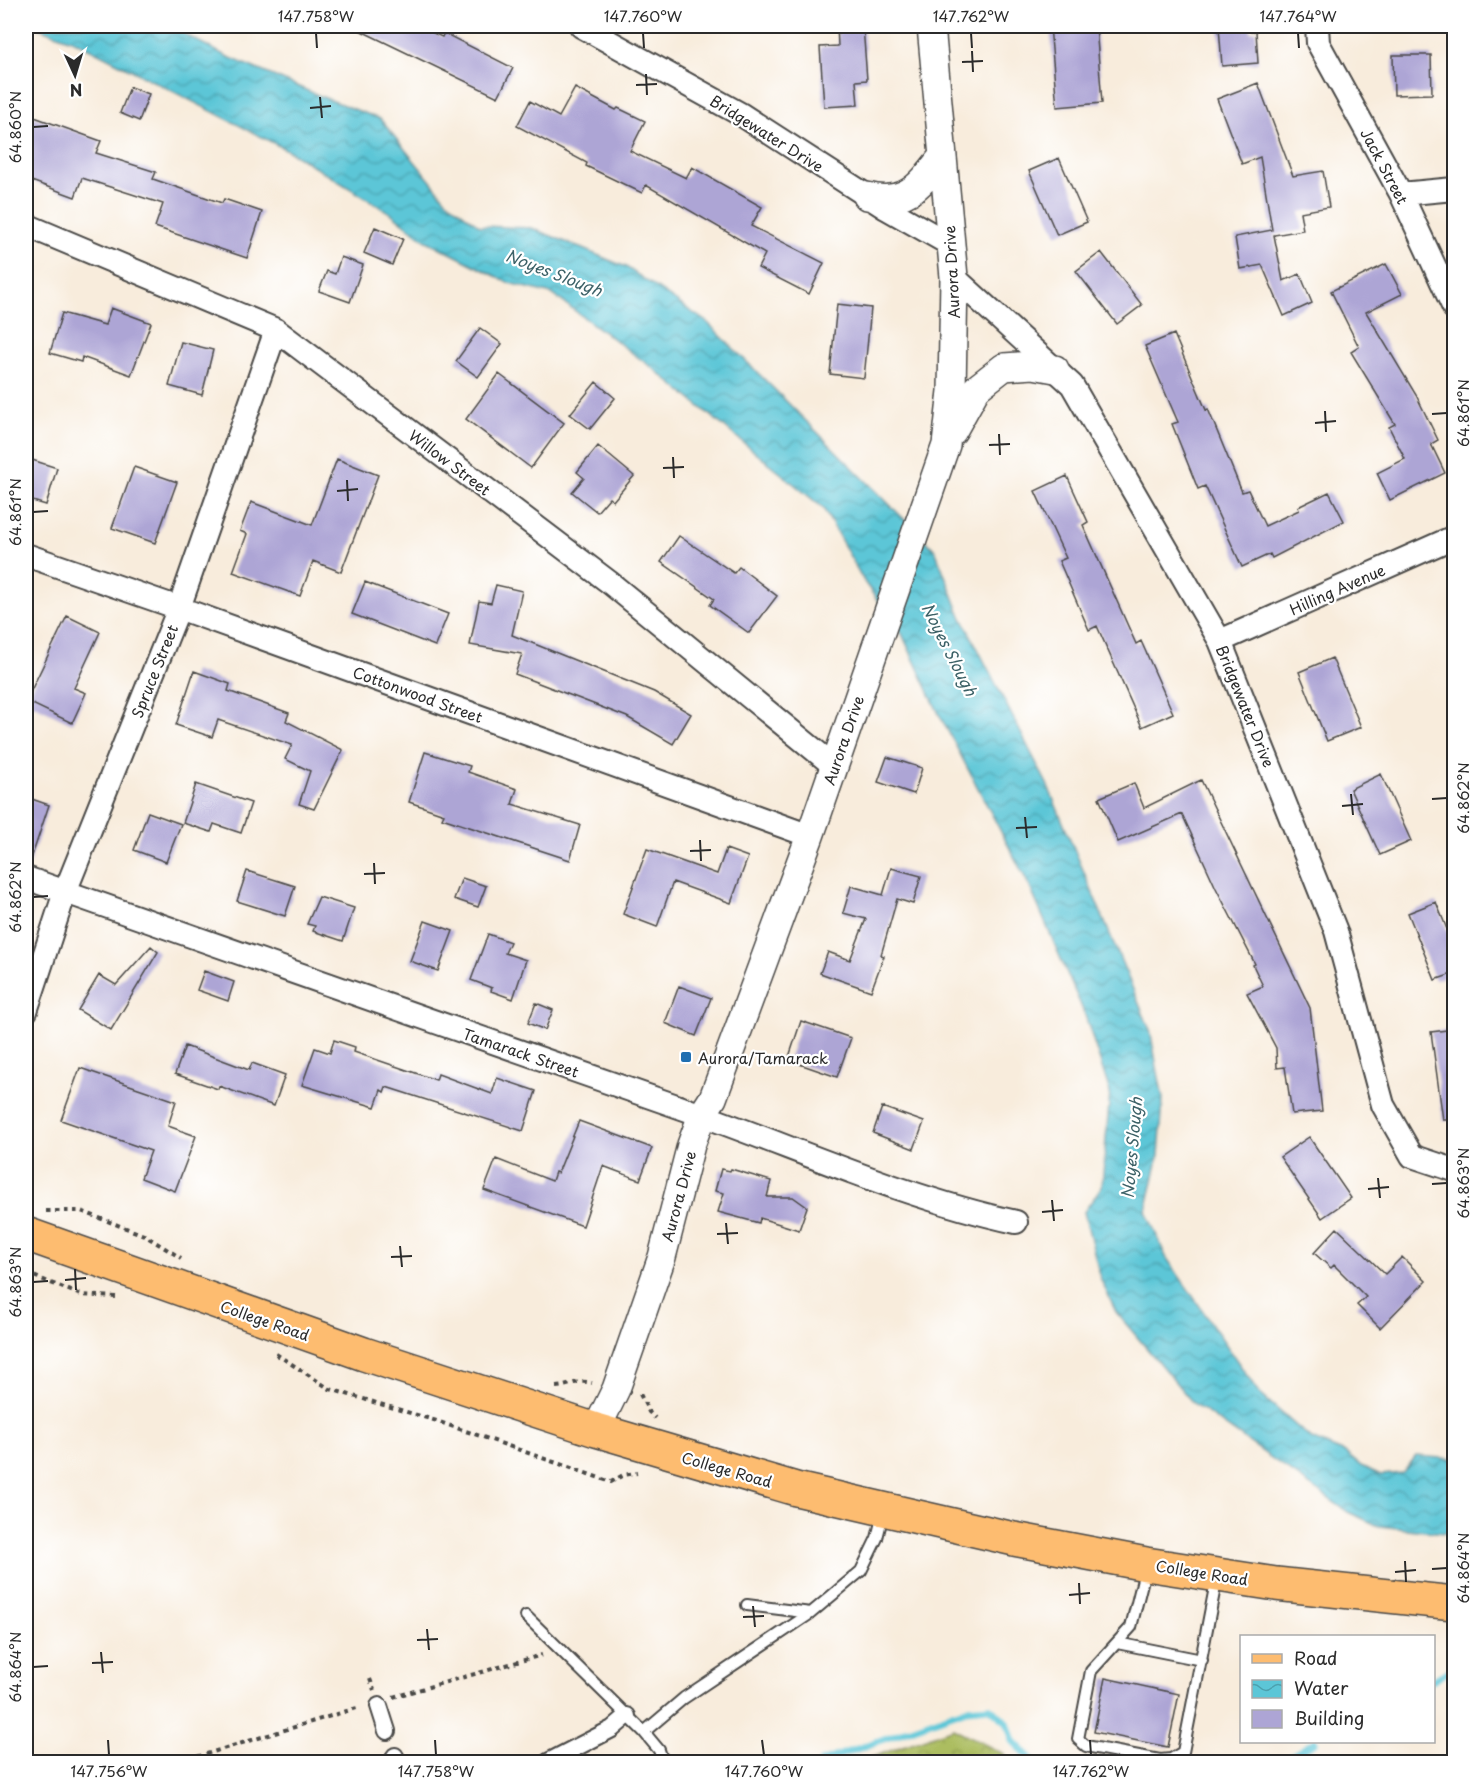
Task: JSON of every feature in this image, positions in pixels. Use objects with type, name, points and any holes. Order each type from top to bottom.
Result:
[{"type":"main road","name":"College Road","points":[[35,1222],[364,1354],[596,1430],[796,1489],[1055,1548],[1146,1564],[1372,1595],[1455,1603]]},
{"type":"street","name":"Bridgewater Drive","points":[[581,26],[741,115],[867,196],[951,246]]},
{"type":"street","name":"Aurora Drive","points":[[596,1430],[616,1389],[662,1257],[691,1145],[702,1115],[713,1098],[810,836],[946,445],[952,391],[954,277],[931,26]]},
{"type":"street","name":"Jack Street","points":[[1317,26],[1318,43],[1401,194],[1455,308]]},
{"type":"street","points":[[867,196],[881,200],[900,197],[920,185],[942,157]]},
{"type":"street","points":[[1401,194],[1455,189]]},
{"type":"street","name":"Willow Street","points":[[26,225],[276,330],[609,582],[834,766]]},
{"type":"street","name":"Bridgewater Drive","points":[[954,277],[1072,385],[1220,641],[1336,931],[1383,1105],[1413,1156],[1455,1170]]},
{"type":"street","name":"Spruce Street","points":[[26,1011],[65,892],[179,608],[276,330]]},
{"type":"street","points":[[946,445],[977,388],[1004,367],[1033,365],[1055,369]]},
{"type":"street","name":"Hilling Avenue","points":[[1220,641],[1455,537]]},
{"type":"street","name":"Cottonwood Street","points":[[26,555],[810,836]]},
{"type":"street","name":"Tamarack Street","points":[[26,878],[702,1115],[856,1175],[968,1212],[1016,1222]]},
{"type":"street","points":[[379,1706],[387,1731]]},
{"type":"street","points":[[548,1762],[612,1729],[627,1716]]},
{"type":"lane","points":[[644,1732],[684,1698],[811,1613],[861,1571],[877,1538],[884,1510]]},
{"type":"lane","points":[[1146,1564],[1131,1627],[1091,1671],[1078,1739],[1086,1746],[1160,1760],[1171,1759],[1184,1752],[1217,1575]]},
{"type":"lane","points":[[747,1605],[811,1613]]},
{"type":"lane","points":[[526,1616],[644,1732],[659,1750],[663,1762]]},
{"type":"lane","points":[[1117,1642],[1202,1660]]},
{"type":"path","points":[[35,1222],[81,1211],[144,1236],[182,1258]]},
{"type":"path","points":[[551,1387],[566,1387],[580,1380],[641,1394],[649,1412],[658,1420]]},
{"type":"green space","points":[[953,1728],[1002,1753],[1012,1762],[859,1762]]},
{"type":"water","name":"Noyes Slough","points":[[33,26],[169,26],[226,56],[380,119],[447,201],[480,226],[532,228],[626,267],[708,323],[935,550],[960,614],[1047,784],[1150,1030],[1163,1099],[1159,1155],[1146,1211],[1166,1257],[1259,1393],[1311,1439],[1345,1453],[1361,1466],[1381,1475],[1403,1473],[1416,1456],[1454,1459],[1454,1534],[1379,1526],[1348,1512],[1193,1403],[1116,1312],[1101,1280],[1084,1212],[1102,1186],[1110,1092],[1085,1015],[1029,885],[939,714],[902,634],[865,583],[823,508],[654,369],[552,294],[509,283],[425,240],[392,214],[289,151],[77,42]]},
{"type":"building","points":[[351,26],[418,26],[442,37],[444,33],[513,68],[498,97]]},
{"type":"building","points":[[837,26],[863,26],[867,80],[856,81],[858,105],[824,107],[820,47],[838,46]]},
{"type":"building","points":[[1050,26],[1096,26],[1102,103],[1057,107]]},
{"type":"building","points":[[1219,26],[1251,26],[1251,32],[1256,31],[1258,63],[1222,66]]},
{"type":"building","points":[[1393,55],[1431,55],[1432,94],[1394,95]]},
{"type":"building","points":[[1258,83],[1293,176],[1323,171],[1329,207],[1300,212],[1303,230],[1274,235],[1283,281],[1300,274],[1312,303],[1284,316],[1262,265],[1240,269],[1235,237],[1272,230],[1260,157],[1242,164],[1217,99]]},
{"type":"building","points":[[130,87],[149,94],[139,121],[120,113]]},
{"type":"building","points":[[575,88],[616,110],[618,108],[645,121],[630,151],[686,178],[692,167],[762,207],[751,226],[824,263],[809,294],[758,268],[765,254],[646,185],[642,193],[586,166],[587,163],[517,126],[530,101],[559,117]]},
{"type":"building","points":[[26,114],[101,141],[96,153],[156,172],[153,179],[222,203],[224,199],[262,212],[247,258],[155,227],[163,204],[82,178],[75,197],[26,179]]},
{"type":"building","points":[[1059,158],[1087,222],[1057,235],[1029,171]]},
{"type":"building","points":[[375,227],[403,239],[392,265],[364,253]]},
{"type":"building","points":[[1101,252],[1142,305],[1117,324],[1076,271]]},
{"type":"building","points":[[341,257],[363,265],[350,302],[319,291],[327,271],[335,274]]},
{"type":"building","points":[[1386,264],[1402,294],[1366,312],[1416,395],[1438,440],[1431,444],[1445,473],[1390,500],[1377,473],[1405,459],[1389,427],[1395,424],[1351,352],[1359,347],[1331,291]]},
{"type":"building","points":[[837,304],[871,308],[864,378],[830,374]]},
{"type":"building","points":[[111,308],[151,323],[131,375],[82,357],[81,362],[50,353],[62,313],[105,325]]},
{"type":"building","points":[[480,328],[502,344],[478,377],[456,361]]},
{"type":"building","points":[[1174,334],[1242,492],[1248,490],[1265,526],[1299,510],[1298,507],[1329,492],[1344,521],[1272,558],[1270,554],[1242,567],[1205,486],[1198,489],[1172,424],[1178,422],[1145,346]]},
{"type":"building","points":[[181,342],[213,350],[202,395],[169,386]]},
{"type":"building","points":[[499,374],[564,423],[531,468],[466,419]]},
{"type":"building","points":[[596,382],[615,398],[590,429],[570,414]]},
{"type":"building","points":[[598,446],[634,476],[613,501],[609,498],[597,512],[572,492],[584,478],[577,472]]},
{"type":"building","points":[[26,458],[57,468],[46,505],[26,499]]},
{"type":"building","points":[[337,459],[378,475],[341,572],[313,561],[300,596],[233,572],[247,534],[240,531],[251,502],[312,525]]},
{"type":"building","points":[[134,467],[177,482],[155,543],[112,528]]},
{"type":"building","points":[[1067,476],[1088,522],[1083,525],[1136,644],[1141,641],[1173,713],[1142,727],[1097,626],[1089,630],[1059,561],[1066,558],[1035,491]]},
{"type":"building","points":[[679,536],[734,573],[739,567],[777,596],[749,633],[710,605],[714,599],[661,562]]},
{"type":"building","points":[[365,582],[448,614],[435,646],[352,614]]},
{"type":"building","points":[[496,585],[522,591],[512,635],[654,692],[691,714],[673,744],[627,717],[515,674],[522,654],[470,645],[479,601],[491,603]]},
{"type":"building","points":[[67,616],[100,632],[74,688],[86,693],[72,723],[26,701]]},
{"type":"building","points":[[1332,658],[1361,727],[1327,741],[1299,672]]},
{"type":"building","points":[[194,671],[230,684],[228,691],[289,713],[286,721],[343,750],[314,809],[299,804],[310,771],[285,759],[292,745],[218,720],[212,737],[176,725]]},
{"type":"building","points":[[425,752],[470,766],[468,772],[517,789],[512,804],[580,825],[570,860],[442,818],[444,814],[409,802]]},
{"type":"building","points":[[887,757],[922,768],[914,794],[878,782]]},
{"type":"building","points":[[1381,774],[1411,841],[1380,855],[1350,789]]},
{"type":"building","points":[[1201,780],[1310,1008],[1322,1111],[1292,1114],[1285,1067],[1277,1068],[1276,1048],[1247,993],[1263,986],[1253,965],[1255,964],[1216,888],[1182,814],[1118,842],[1099,798],[1134,783],[1144,808]]},
{"type":"building","points":[[196,784],[251,803],[241,833],[214,824],[211,832],[183,823]]},
{"type":"building","points":[[26,797],[49,805],[29,865],[26,865]]},
{"type":"building","points":[[148,812],[181,824],[166,862],[134,850]]},
{"type":"building","points":[[647,849],[717,874],[726,849],[748,857],[731,903],[673,882],[657,927],[623,914]]},
{"type":"building","points":[[891,868],[921,876],[913,904],[897,899],[881,955],[884,956],[871,991],[820,973],[828,952],[850,960],[866,919],[843,913],[851,886],[883,895]]},
{"type":"building","points":[[247,871],[295,886],[285,916],[237,901]]},
{"type":"building","points":[[462,878],[486,886],[478,907],[454,899]]},
{"type":"building","points":[[319,897],[354,908],[343,941],[313,931],[315,926],[307,924]]},
{"type":"building","points":[[1436,902],[1455,949],[1455,973],[1435,980],[1408,913]]},
{"type":"building","points":[[425,921],[453,931],[438,971],[410,961]]},
{"type":"building","points":[[488,934],[510,942],[505,953],[526,960],[513,999],[471,980]]},
{"type":"building","points":[[151,946],[158,952],[111,1030],[78,1010],[99,975],[116,985]]},
{"type":"building","points":[[204,971],[234,982],[228,1001],[197,990]]},
{"type":"building","points":[[679,986],[711,998],[696,1036],[665,1023]]},
{"type":"building","points":[[536,1003],[553,1010],[545,1030],[528,1023]]},
{"type":"building","points":[[801,1021],[851,1038],[837,1077],[788,1060]]},
{"type":"building","points":[[1455,1029],[1455,1120],[1443,1120],[1431,1032]]},
{"type":"building","points":[[334,1040],[355,1047],[354,1052],[436,1080],[438,1074],[492,1094],[497,1078],[536,1091],[523,1131],[386,1087],[384,1092],[381,1090],[375,1107],[302,1085],[315,1048],[330,1053]]},
{"type":"building","points":[[185,1046],[249,1070],[252,1063],[285,1075],[274,1106],[219,1086],[218,1089],[175,1074]]},
{"type":"building","points":[[80,1068],[176,1101],[168,1126],[196,1136],[175,1191],[141,1178],[151,1151],[61,1120]]},
{"type":"building","points":[[882,1107],[924,1122],[914,1149],[873,1133]]},
{"type":"building","points":[[579,1121],[652,1148],[640,1180],[603,1166],[583,1226],[484,1190],[496,1159],[552,1181],[555,1172],[558,1173]]},
{"type":"building","points":[[1309,1137],[1351,1198],[1322,1218],[1280,1157]]},
{"type":"building","points":[[721,1169],[730,1171],[731,1169],[771,1181],[767,1197],[793,1197],[807,1207],[799,1230],[760,1218],[759,1223],[718,1212],[724,1193],[715,1191]]},
{"type":"building","points":[[1337,1228],[1385,1274],[1402,1257],[1426,1281],[1380,1328],[1357,1305],[1366,1297],[1334,1265],[1331,1268],[1314,1253]]},
{"type":"building","points":[[1105,1678],[1179,1694],[1168,1747],[1094,1732]]},
{"type":"waterway","points":[[1435,1679],[1450,1670]]},
{"type":"waterway","points":[[821,1762],[966,1709],[989,1707],[1007,1722],[1013,1741],[1034,1762]]},
{"type":"waterway","points":[[1281,1762],[1313,1743]]},
{"type":"place","name":"Aurora/Tamarack","points":[[686,1057]]}]
